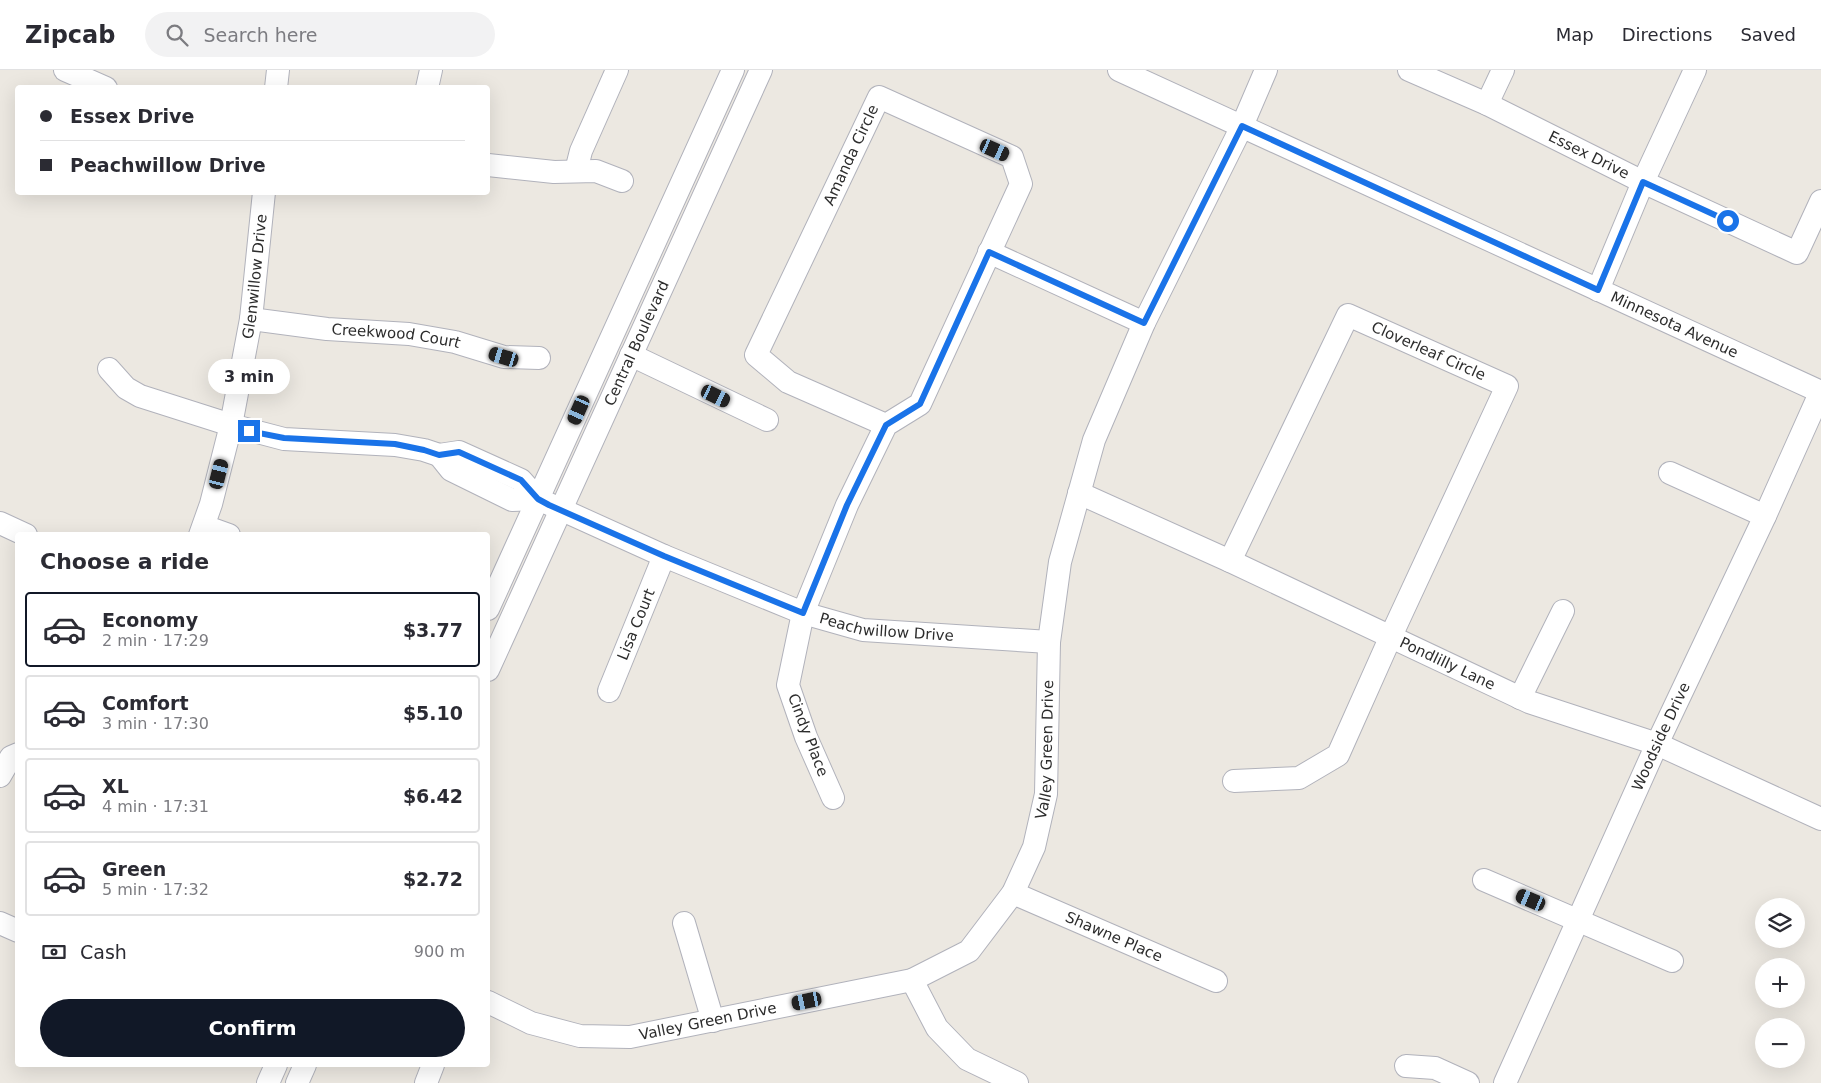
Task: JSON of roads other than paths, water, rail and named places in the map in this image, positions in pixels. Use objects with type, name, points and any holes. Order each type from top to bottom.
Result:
[{"type":"street","points":[[65,70],[99,85]]},
{"type":"street","points":[[276,85],[278,70]]},
{"type":"street","points":[[428,85],[431,70]]},
{"type":"street","points":[[576,170],[581,151],[617,70]]},
{"type":"street","name":"Central Boulevard","points":[[490,605],[734,70]]},
{"type":"street","name":"Central Boulevard","points":[[490,666],[761,70]]},
{"type":"street","name":"Minnesota Avenue","points":[[1120,70],[1821,391]]},
{"type":"street","name":"Valley Green Drive","points":[[490,1003],[531,1023],[580,1036],[630,1037],[912,980],[969,951],[1013,893],[1034,847],[1046,794],[1049,642],[1060,562],[1094,440],[1144,323],[1242,126],[1266,70]]},
{"type":"street","name":"Essex Drive","points":[[1409,70],[1487,104],[1643,182],[1796,252],[1821,201]]},
{"type":"street","points":[[1487,104],[1503,70]]},
{"type":"street","points":[[1598,290],[1643,182],[1695,70]]},
{"type":"street","name":"Amanda Circle","points":[[879,97],[1012,157],[1021,184],[920,404],[886,425],[788,382],[756,355],[879,97]]},
{"type":"street","points":[[490,165],[554,172],[596,171],[622,181]]},
{"type":"street","name":"Glenwillow Drive","points":[[202,531],[231,426],[251,319],[264,195]]},
{"type":"street","points":[[989,252],[1144,323]]},
{"type":"street","name":"Cloverleaf Circle","points":[[1230,560],[1348,315],[1507,386],[1390,636]]},
{"type":"street","name":"Creekwood Court","points":[[251,319],[327,329],[408,334],[455,342],[504,357],[539,358]]},
{"type":"street","points":[[631,355],[766,420]]},
{"type":"street","name":"Peachwillow Drive","points":[[109,369],[126,388],[140,396],[231,426],[284,438],[395,444],[439,455],[451,470],[512,500],[538,499],[664,556],[803,613],[863,630],[1049,642]]},
{"type":"street","name":"Woodside Drive","points":[[1505,1083],[1657,744],[1765,516],[1821,391]]},
{"type":"street","points":[[803,613],[847,505],[886,425]]},
{"type":"street","points":[[1670,473],[1765,516]]},
{"type":"street","name":"Pondlilly Lane","points":[[1079,493],[1230,560],[1520,698],[1657,744],[1821,819]]},
{"type":"street","points":[[0,523],[20,532]]},
{"type":"street","name":"Lisa Court","points":[[609,691],[664,556]]},
{"type":"street","points":[[1520,698],[1563,611]]},
{"type":"street","name":"Cindy Place","points":[[803,613],[788,684],[806,737],[833,798]]},
{"type":"street","points":[[1234,781],[1299,778],[1338,755],[1390,636]]},
{"type":"street","points":[[0,776],[11,757],[15,755]]},
{"type":"street","points":[[1484,880],[1672,961]]},
{"type":"street","name":"Shawne Place","points":[[1013,893],[1216,981]]},
{"type":"street","points":[[0,923],[15,930]]},
{"type":"street","points":[[684,923],[713,1021]]},
{"type":"street","points":[[912,980],[937,1028],[967,1059],[1017,1083]]},
{"type":"street","points":[[1406,1066],[1435,1068],[1468,1083]]},
{"type":"street","points":[[268,1083],[275,1067]]},
{"type":"street","points":[[297,1083],[304,1067]]},
{"type":"street","points":[[426,1083],[432,1067]]}]
